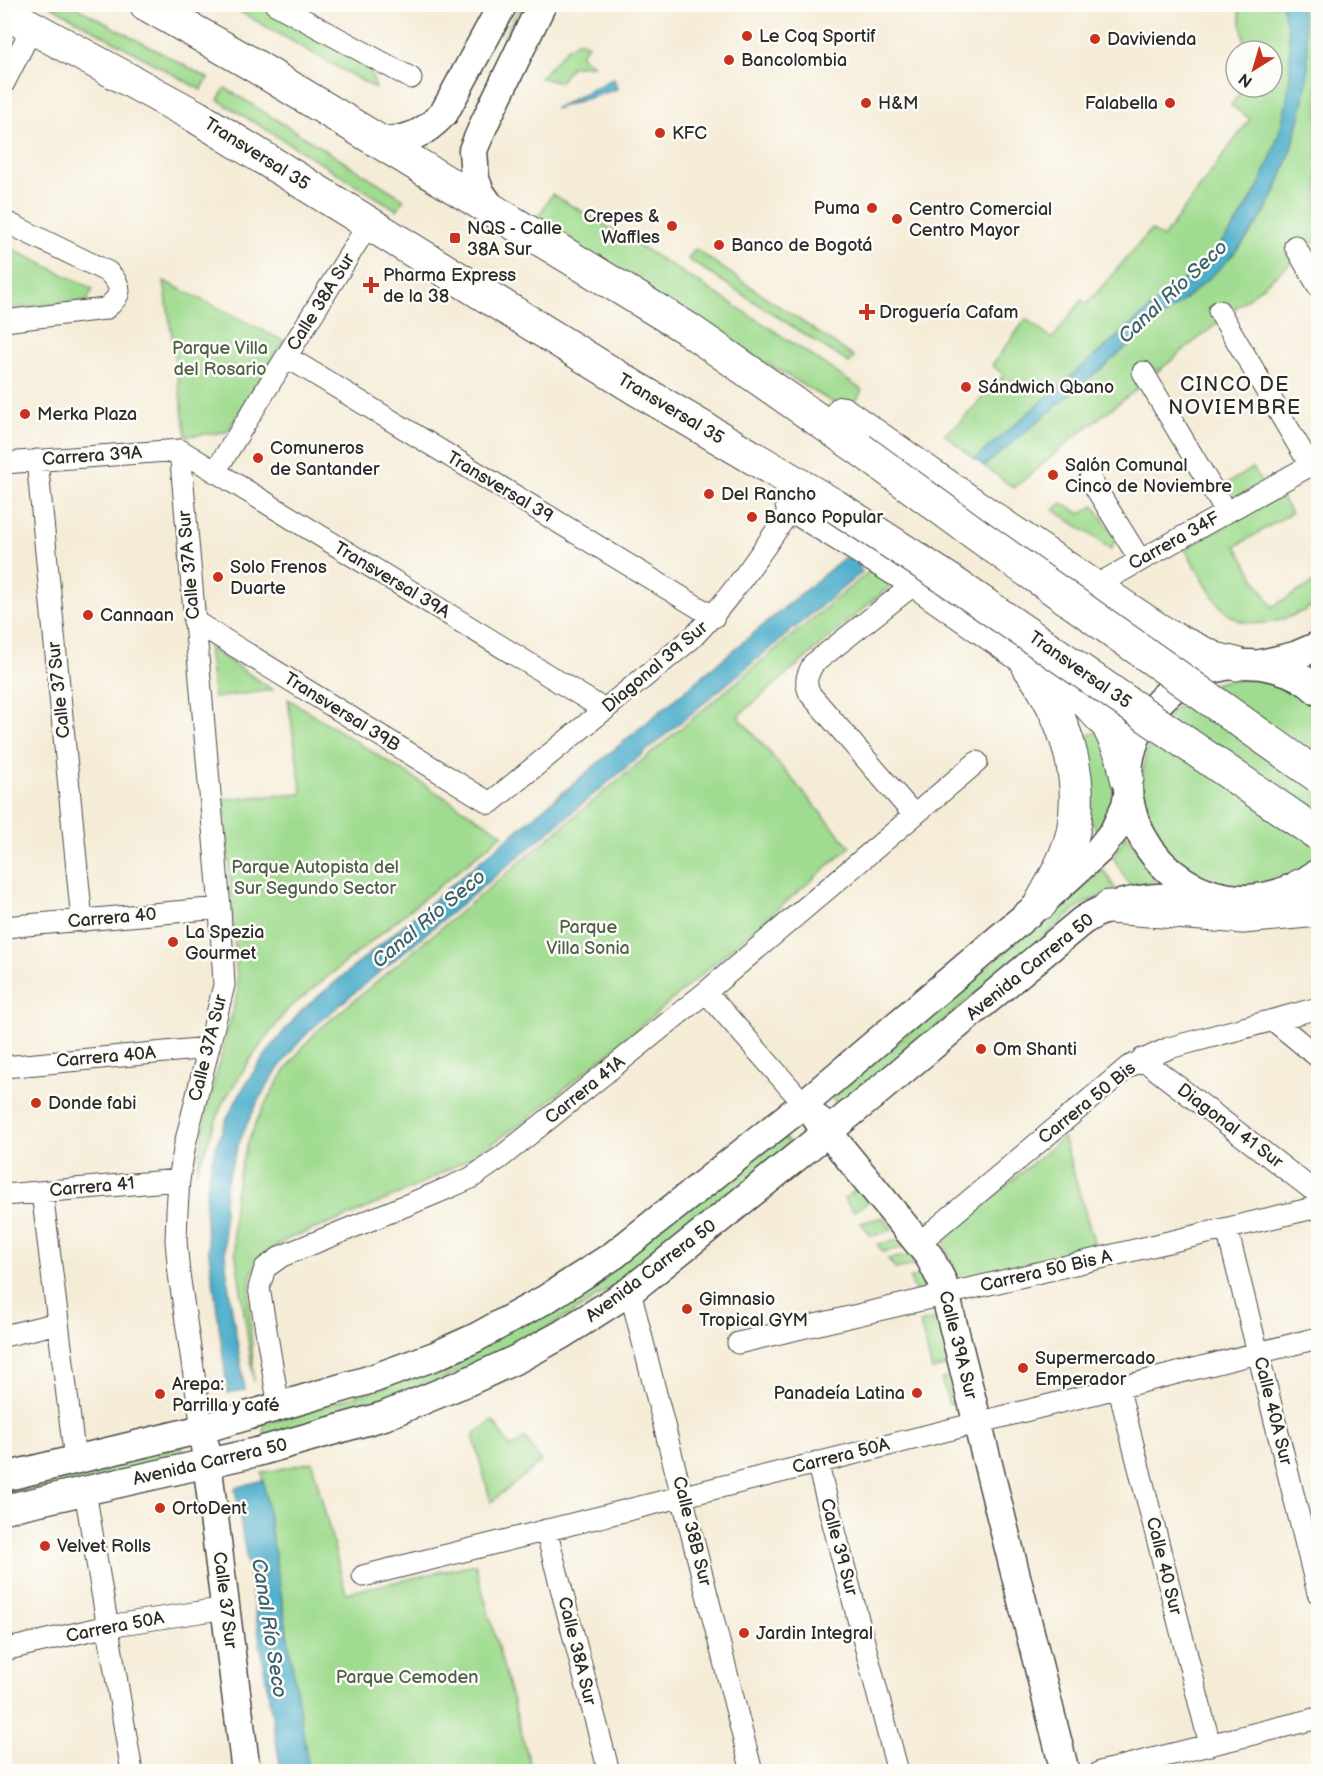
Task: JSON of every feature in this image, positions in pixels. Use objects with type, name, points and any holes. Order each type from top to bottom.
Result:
[{"type":"highway","points":[[146,4],[382,142],[688,329],[807,391],[866,428],[1008,529],[1182,645],[1215,660],[1247,664]]},
{"type":"highway","name":"Transversal 35","points":[[19,19],[197,117],[637,389],[835,507],[949,580],[1318,834]]},
{"type":"highway","points":[[688,329],[1318,776]]},
{"type":"highway","points":[[637,389],[727,459],[794,505],[917,582],[1085,700],[1101,716],[1116,741],[1128,787]]},
{"type":"highway","points":[[1018,651],[1051,702],[1070,751],[1076,783],[1073,831],[1060,868],[1041,903]]},
{"type":"highway","points":[[1109,907],[1243,916],[1314,888]]},
{"type":"main road","points":[[382,142],[406,139],[416,135],[432,126],[444,113],[503,4]]},
{"type":"main road","points":[[494,212],[480,192],[475,179],[473,150],[484,122],[542,4]]},
{"type":"main road","points":[[1314,888],[1247,899],[1220,896],[1197,888],[1176,876],[1158,860],[1144,840],[1134,819],[1128,787],[1131,750],[1142,723],[1160,700],[1182,682],[1208,669],[1295,656],[1318,646]]},
{"type":"main road","points":[[1247,664],[1288,672],[1318,690]]},
{"type":"main road","name":"Avenida Carrera 50","points":[[4,1476],[210,1427],[372,1379],[435,1356],[475,1338],[537,1304],[614,1255],[804,1104],[1041,903],[1099,850],[1114,831],[1126,805],[1128,787]]},
{"type":"main road","name":"Avenida Carrera 50","points":[[4,1509],[257,1452],[384,1416],[519,1358],[561,1335],[630,1291],[828,1132],[1089,917],[1109,907],[1146,899],[1220,896]]},
{"type":"main road","name":"Calle 39A Sur","points":[[804,1104],[919,1243],[935,1267],[946,1294],[1065,1772]]},
{"type":"main road","name":"Calle 37 Sur","points":[[210,1427],[226,1608],[246,1772]]},
{"type":"street","points":[[275,4],[411,78]]},
{"type":"street","points":[[4,83],[19,19]]},
{"type":"street","points":[[4,221],[108,272],[119,286],[116,301],[105,309],[4,321]]},
{"type":"street","name":"Calle 38A Sur","points":[[215,471],[369,223]]},
{"type":"street","points":[[1295,246],[1318,286]]},
{"type":"street","points":[[1219,311],[1314,463]]},
{"type":"street","name":"Transversal 39","points":[[287,357],[714,617]]},
{"type":"street","points":[[1143,372],[1226,512]]},
{"type":"street","name":"Transversal 39A","points":[[180,450],[605,710]]},
{"type":"street","name":"Carrera 39A","points":[[4,463],[180,450]]},
{"type":"street","name":"Calle 37A Sur","points":[[180,450],[220,908],[224,985],[194,1104],[178,1180],[176,1241],[210,1427]]},
{"type":"street","name":"Calle 37 Sur","points":[[37,460],[82,921]]},
{"type":"street","name":"Carrera 34F","points":[[1093,586],[1314,463]]},
{"type":"street","points":[[1090,479],[1140,560]]},
{"type":"street","name":"Diagonal 39 Sur","points":[[490,803],[667,661],[714,617],[794,505]]},
{"type":"street","points":[[914,815],[810,694],[806,678],[813,664],[917,582]]},
{"type":"street","name":"Transversal 39B","points":[[194,621],[490,803]]},
{"type":"street","name":"Carrera 41A","points":[[279,1407],[259,1288],[265,1268],[282,1256],[471,1178],[500,1158],[706,992],[977,762]]},
{"type":"street","name":"Carrera 40","points":[[4,927],[220,908]]},
{"type":"street","name":"Calle 39A Sur","points":[[706,992],[804,1104]]},
{"type":"street","name":"Carrera 50 Bis","points":[[919,1243],[1114,1078],[1142,1059],[1170,1048],[1318,1008]]},
{"type":"street","points":[[1273,1020],[1318,1057]]},
{"type":"street","name":"Carrera 40A","points":[[4,1066],[208,1048]]},
{"type":"street","name":"Diagonal 41 Sur","points":[[1142,1059],[1318,1194]]},
{"type":"street","name":"Carrera 41","points":[[4,1195],[178,1180]]},
{"type":"street","points":[[42,1192],[75,1460]]},
{"type":"street","name":"Carrera 50 Bis A","points":[[738,1343],[1318,1208]]},
{"type":"street","name":"Calle 40A Sur","points":[[1227,1229],[1318,1593]]},
{"type":"street","name":"Calle 38B Sur","points":[[630,1291],[752,1772]]},
{"type":"street","points":[[4,1336],[58,1323]]},
{"type":"street","name":"Carrera 50A","points":[[363,1576],[1318,1338]]},
{"type":"street","name":"Calle 40 Sur","points":[[1118,1386],[1210,1745]]},
{"type":"street","name":"Calle 39 Sur","points":[[817,1462],[898,1772]]},
{"type":"street","points":[[85,1491],[132,1772]]},
{"type":"street","name":"Calle 38A Sur","points":[[546,1530],[609,1772]]},
{"type":"street","name":"Carrera 50A","points":[[4,1650],[108,1626],[226,1608]]},
{"type":"street","points":[[1100,1772],[1318,1719]]},
{"type":"green space","points":[[49,5],[72,5],[208,78],[201,90]]},
{"type":"green space","points":[[228,5],[262,5],[368,62],[376,89]]},
{"type":"green space","points":[[520,5],[527,5],[508,41],[503,38]]},
{"type":"green space","points":[[1238,5],[1282,5],[1288,28],[1290,58],[1289,86],[1284,115],[1265,171],[1238,222],[1198,267],[975,459],[944,434],[957,425],[1004,375],[992,365],[1026,319],[1052,339],[1082,300],[1087,304],[1151,230],[1163,238],[1250,119],[1231,105],[1235,99],[1284,99],[1284,39],[1244,39]]},
{"type":"green space","points":[[1300,5],[1318,5],[1318,239],[1307,247],[1302,241],[1287,254],[1292,262],[1157,372],[1151,366],[1141,386],[1078,434],[1014,488],[984,466],[1194,291],[1264,214],[1280,179],[1303,101],[1305,29]]},
{"type":"green space","points":[[580,41],[588,45],[580,55],[593,65],[572,66],[560,82],[540,78],[568,47]]},
{"type":"green space","points":[[225,88],[404,199],[397,210],[218,100]]},
{"type":"green space","points":[[552,194],[709,289],[862,390],[850,413],[782,372],[698,327],[533,226]]},
{"type":"green space","points":[[4,245],[93,289],[86,302],[5,309]]},
{"type":"green space","points":[[695,249],[854,357],[849,363],[688,259]]},
{"type":"green space","name":"Parque Villa del Rosario","points":[[164,281],[284,341],[227,432],[186,436]]},
{"type":"green space","points":[[1253,468],[1262,484],[1230,501],[1221,487]]},
{"type":"green space","points":[[1278,492],[1291,513],[1236,546],[1272,607],[1318,580],[1318,603],[1283,619],[1258,623],[1245,622],[1233,617],[1218,603],[1185,549]]},
{"type":"green space","points":[[1062,503],[1081,514],[1094,506],[1116,538],[1111,549],[1054,510]]},
{"type":"green space","name":"Parque Villa Sonia","points":[[871,570],[891,585],[738,716],[850,847],[659,1011],[525,1121],[477,1154],[419,1185],[347,1217],[290,1238],[268,1251],[251,1274],[249,1298],[254,1382],[233,1235],[234,1207],[245,1152],[255,1126],[281,1077],[298,1054],[316,1032]]},
{"type":"green space","points":[[208,647],[273,690],[214,698]]},
{"type":"green space","points":[[1253,679],[1286,687],[1318,710],[1318,858],[1282,880],[1266,885],[1240,886],[1223,884],[1207,878],[1178,860],[1165,847],[1148,818],[1143,797],[1142,776],[1146,755],[1154,736],[1165,719],[1180,704],[1197,692],[1217,683]]},
{"type":"green space","name":"Parque Autopista del Sur Segundo Sector","points":[[288,699],[503,834],[287,1010],[254,1054],[223,1102],[196,1173],[207,1110],[238,991],[224,799],[302,794]]},
{"type":"green space","points":[[1103,730],[1117,788],[1112,811],[1098,832],[1083,808],[1078,739]]},
{"type":"green space","points":[[1125,833],[1160,879],[1130,886],[1113,857]]},
{"type":"green space","points":[[1103,869],[1116,890],[1081,905],[840,1108],[832,1098]]},
{"type":"green space","points":[[783,1136],[792,1146],[650,1262],[573,1313],[480,1364],[348,1415],[266,1439],[263,1424],[391,1385]]},
{"type":"green space","points":[[1063,1137],[1097,1252],[958,1284],[944,1239]]},
{"type":"green space","points":[[859,1187],[871,1200],[854,1212],[844,1199]]},
{"type":"green space","points":[[883,1217],[893,1230],[871,1236],[861,1223]]},
{"type":"green space","points":[[900,1240],[905,1247],[883,1252],[877,1244]]},
{"type":"green space","points":[[912,1255],[919,1264],[896,1269],[888,1259]]},
{"type":"green space","points":[[925,1274],[930,1288],[915,1291],[910,1279]]},
{"type":"green space","points":[[939,1318],[952,1365],[932,1370],[920,1323]]},
{"type":"green space","points":[[954,1377],[960,1404],[949,1404],[941,1379]]},
{"type":"green space","points":[[493,1421],[511,1448],[525,1438],[541,1462],[491,1502],[473,1435]]},
{"type":"green space","points":[[182,1446],[185,1458],[5,1500],[4,1487]]},
{"type":"green space","name":"Parque Cemoden","points":[[312,1462],[346,1593],[475,1564],[532,1771],[309,1771],[262,1473]]},
{"type":"water","name":"Canal Río Seco","points":[[1282,5],[1300,5],[1307,41],[1308,72],[1295,137],[1280,180],[1263,215],[1251,233],[1207,280],[984,466],[975,459],[1185,279],[1210,255],[1238,222],[1265,171],[1284,115],[1289,86],[1290,58],[1288,28]]},
{"type":"water","points":[[614,78],[617,89],[554,109]]},
{"type":"water","name":"Canal Río Seco","points":[[845,557],[856,561],[862,572],[324,1018],[308,1032],[280,1066],[257,1103],[239,1143],[226,1187],[224,1240],[226,1265],[245,1390],[228,1393],[208,1243],[206,1192],[213,1156],[221,1133],[231,1110],[256,1068],[302,1010]]},
{"type":"water","name":"Canal Río Seco","points":[[263,1480],[309,1771],[281,1771],[235,1488]]},
{"type":"place","name":"Le Coq Sportif","points":[[747,36]]},
{"type":"place","name":"Davivienda","points":[[1095,39]]},
{"type":"place","name":"Bancolombia","points":[[729,60]]},
{"type":"place","name":"H&M","points":[[866,103]]},
{"type":"place","name":"Falabella","points":[[1170,103]]},
{"type":"place","name":"KFC","points":[[660,133]]},
{"type":"place","name":"Puma","points":[[872,208]]},
{"type":"place","name":"Centro Comercial Centro Mayor","points":[[897,219]]},
{"type":"place","name":"Crepes & Waffles","points":[[672,226]]},
{"type":"place","name":"NQS - Calle 38A Sur","points":[[455,238]]},
{"type":"place","name":"Banco de Bogotá","points":[[719,245]]},
{"type":"place","name":"Pharma Express de la 38","points":[[371,285]]},
{"type":"place","name":"Droguería Cafam","points":[[867,312]]},
{"type":"place","name":"Sándwich Qbano","points":[[966,387]]},
{"type":"place","name":"Merka Plaza","points":[[25,414]]},
{"type":"place","name":"Comuneros de Santander","points":[[258,458]]},
{"type":"place","name":"Salón Comunal Cinco de Noviembre","points":[[1053,475]]},
{"type":"place","name":"Del Rancho","points":[[709,494]]},
{"type":"place","name":"Banco Popular","points":[[752,517]]},
{"type":"place","name":"Solo Frenos Duarte","points":[[218,577]]},
{"type":"place","name":"Cannaan","points":[[88,615]]},
{"type":"place","name":"La Spezia Gourmet","points":[[173,942]]},
{"type":"place","name":"Om Shanti","points":[[981,1049]]},
{"type":"place","name":"Donde fabi","points":[[36,1103]]},
{"type":"place","name":"Gimnasio Tropical GYM","points":[[687,1309]]},
{"type":"place","name":"Supermercado Emperador","points":[[1023,1368]]},
{"type":"place","name":"Panadeía Latina","points":[[917,1393]]},
{"type":"place","name":"Arepa: Parrilla y café","points":[[160,1394]]},
{"type":"place","name":"OrtoDent","points":[[160,1508]]},
{"type":"place","name":"Velvet Rolls","points":[[45,1546]]},
{"type":"place","name":"Jardin Integral","points":[[744,1633]]},
{"type":"district","name":"CINCO DE NOVIEMBRE","points":[[1235,396]]}]
